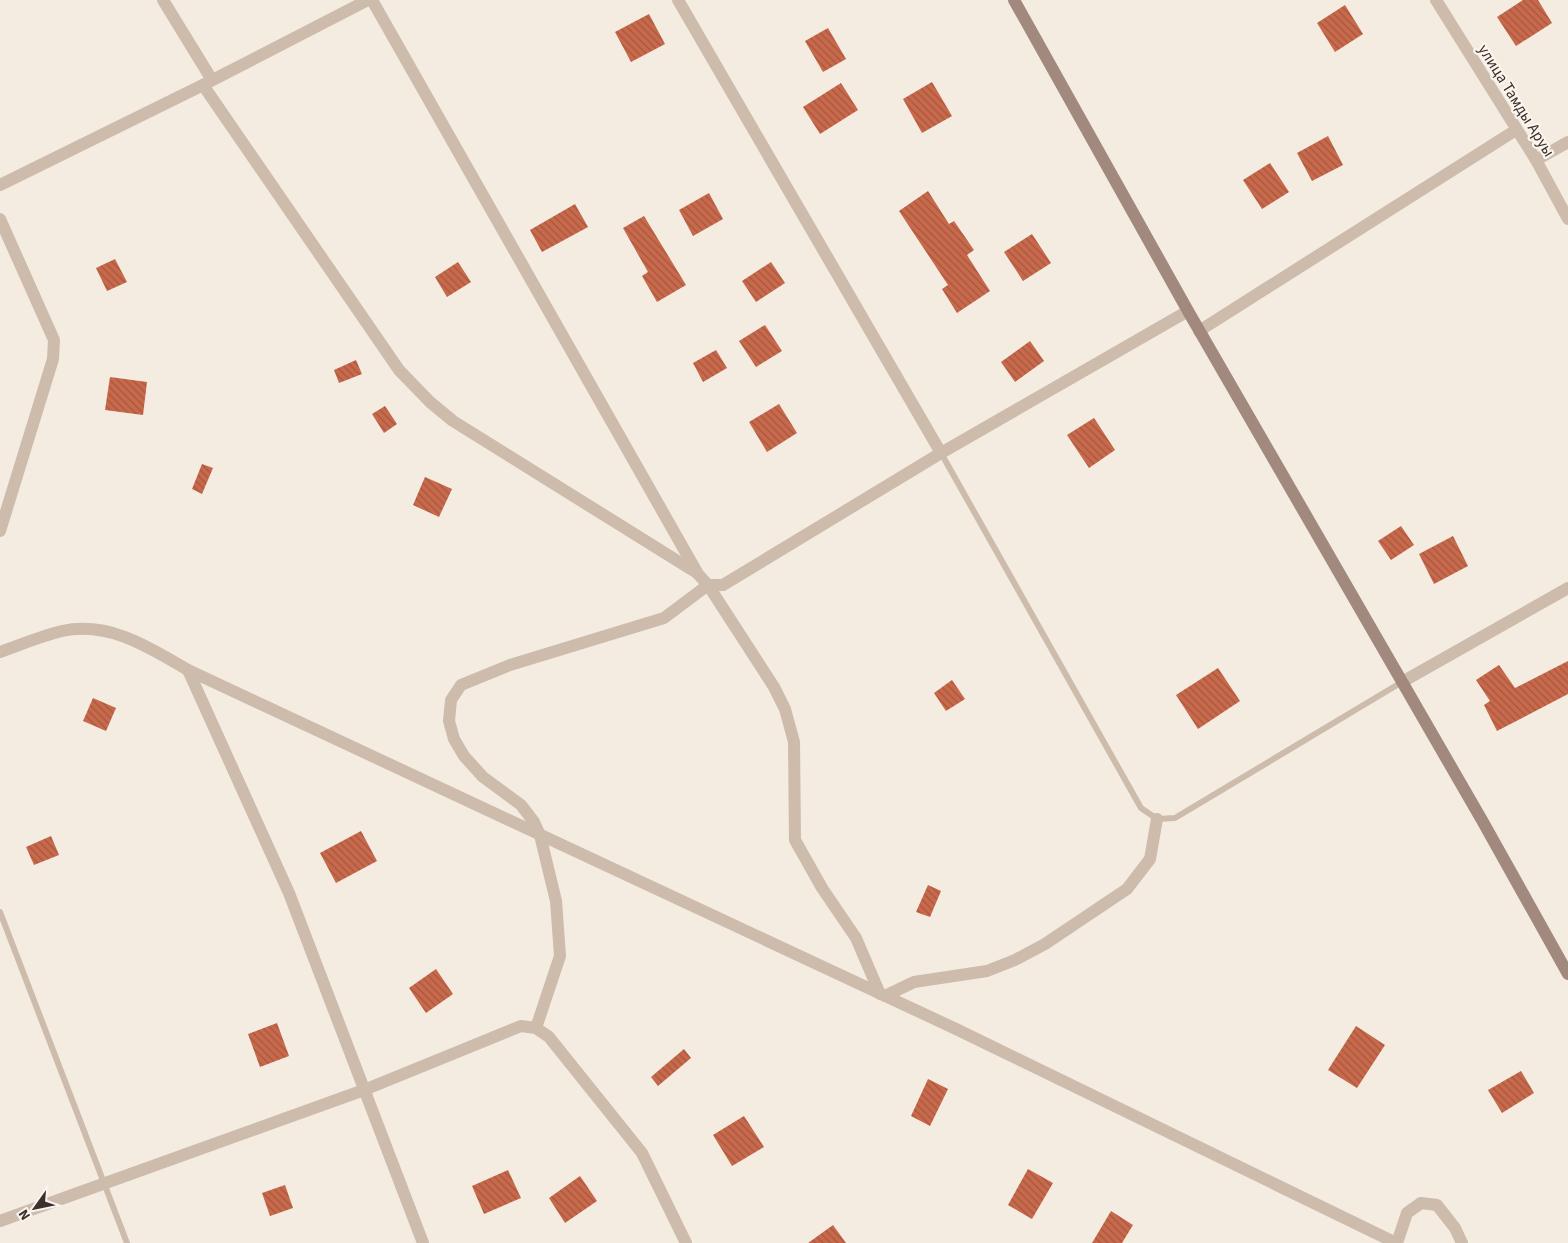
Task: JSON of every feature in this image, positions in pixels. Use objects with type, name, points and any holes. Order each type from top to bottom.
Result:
[{"type":"street","points":[[164,0],[208,83],[399,370],[430,402],[453,421],[698,574]]},
{"type":"street","points":[[0,185],[208,83],[368,0]]},
{"type":"street","points":[[372,0],[698,574],[708,585],[774,687],[785,709],[794,742],[795,840],[822,888],[856,938],[882,995]]},
{"type":"street","points":[[678,0],[941,454]]},
{"type":"street","points":[[1014,0],[1199,331],[1568,974]]},
{"type":"street","name":"улица Тамды Аруы","points":[[1436,0],[1536,160],[1568,219]]},
{"type":"street","points":[[1199,331],[1516,130]]},
{"type":"street","points":[[1536,160],[1568,142]]},
{"type":"street","points":[[0,219],[54,340],[53,359],[0,531]]},
{"type":"street","points":[[536,1028],[560,956],[556,901],[540,835],[534,822],[521,805],[483,777],[464,756],[454,738],[449,721],[451,700],[461,685],[510,665],[664,618],[708,585],[723,585],[941,454],[1188,311]]},
{"type":"street","points":[[1402,682],[1568,588]]},
{"type":"street","points":[[0,652],[63,631],[97,629],[140,642],[188,670],[882,995],[1397,1243],[1407,1214],[1421,1203],[1437,1206],[1454,1228],[1462,1243]]},
{"type":"street","points":[[188,670],[289,893],[423,1243]]},
{"type":"street","points":[[882,995],[914,982],[987,971],[1015,960],[1045,944],[1127,890],[1150,859],[1157,819]]},
{"type":"street","points":[[0,1221],[105,1185],[364,1090],[522,1026],[536,1028],[549,1037],[642,1152],[686,1243]]},
{"type":"lane","points":[[941,454],[1141,808],[1157,819],[1175,818],[1402,682]]},
{"type":"lane","points":[[0,912],[127,1243]]},
{"type":"building","points":[[1523,0],[1538,0],[1552,23],[1516,46],[1497,17]]},
{"type":"building","points":[[1345,5],[1363,34],[1335,52],[1317,23]]},
{"type":"building","points":[[649,14],[665,44],[631,62],[615,32]]},
{"type":"building","points":[[828,28],[846,59],[823,72],[805,41]]},
{"type":"building","points":[[932,82],[952,116],[922,133],[903,99]]},
{"type":"building","points":[[841,83],[858,110],[820,134],[803,107]]},
{"type":"building","points":[[1328,136],[1343,165],[1312,181],[1297,153]]},
{"type":"building","points":[[1270,163],[1289,192],[1262,209],[1243,180]]},
{"type":"building","points":[[928,191],[949,224],[954,221],[974,250],[967,255],[990,291],[957,313],[942,289],[948,285],[899,211]]},
{"type":"building","points":[[709,193],[723,219],[693,236],[679,210]]},
{"type":"building","points":[[575,204],[588,227],[542,252],[530,230]]},
{"type":"building","points":[[644,216],[686,285],[657,302],[642,276],[648,272],[623,228]]},
{"type":"building","points":[[1032,234],[1051,263],[1023,281],[1004,252]]},
{"type":"building","points":[[115,259],[127,282],[107,291],[96,268]]},
{"type":"building","points":[[458,262],[471,282],[447,297],[435,277]]},
{"type":"building","points":[[771,262],[785,283],[756,302],[742,281]]},
{"type":"building","points":[[765,325],[782,351],[756,367],[739,341]]},
{"type":"building","points":[[1030,341],[1044,361],[1015,382],[1001,362]]},
{"type":"building","points":[[716,350],[727,368],[703,382],[693,363]]},
{"type":"building","points":[[356,360],[362,374],[339,383],[334,370]]},
{"type":"building","points":[[110,377],[147,382],[143,415],[105,410]]},
{"type":"building","points":[[779,404],[797,433],[767,452],[749,422]]},
{"type":"building","points":[[385,406],[397,424],[384,433],[372,414]]},
{"type":"building","points":[[1094,418],[1115,450],[1089,468],[1067,435]]},
{"type":"building","points":[[202,464],[213,468],[202,494],[192,489]]},
{"type":"building","points":[[425,477],[452,489],[439,517],[413,505]]},
{"type":"building","points":[[1401,526],[1414,545],[1391,560],[1378,541]]},
{"type":"building","points":[[1453,536],[1468,566],[1434,584],[1419,554]]},
{"type":"building","points":[[1568,661],[1568,694],[1497,731],[1484,705],[1490,701],[1476,680],[1499,665],[1515,688]]},
{"type":"building","points":[[1218,668],[1240,701],[1198,729],[1176,695]]},
{"type":"building","points":[[952,680],[965,699],[946,711],[934,693]]},
{"type":"building","points":[[93,698],[116,708],[106,731],[83,721]]},
{"type":"building","points":[[361,831],[377,861],[336,883],[320,853]]},
{"type":"building","points":[[51,836],[59,855],[34,865],[26,847]]},
{"type":"building","points":[[928,885],[941,891],[930,917],[916,912]]},
{"type":"building","points":[[436,969],[453,994],[426,1013],[409,988]]},
{"type":"building","points":[[277,1023],[289,1056],[260,1067],[248,1034]]},
{"type":"building","points":[[1356,1026],[1385,1045],[1357,1088],[1328,1070]]},
{"type":"building","points":[[684,1049],[691,1058],[658,1086],[651,1077]]},
{"type":"building","points":[[1521,1071],[1534,1093],[1502,1113],[1488,1090]]},
{"type":"building","points":[[928,1079],[948,1089],[930,1126],[911,1116]]},
{"type":"building","points":[[744,1116],[764,1147],[732,1166],[713,1135]]},
{"type":"building","points":[[1028,1169],[1053,1183],[1032,1219],[1008,1205]]},
{"type":"building","points":[[508,1170],[521,1198],[484,1214],[472,1186]]},
{"type":"building","points":[[580,1176],[597,1201],[565,1223],[549,1198]]},
{"type":"building","points":[[285,1185],[293,1208],[270,1216],[262,1193]]},
{"type":"building","points":[[1111,1211],[1133,1225],[1122,1243],[1092,1243]]},
{"type":"building","points":[[833,1225],[846,1243],[808,1243]]}]
